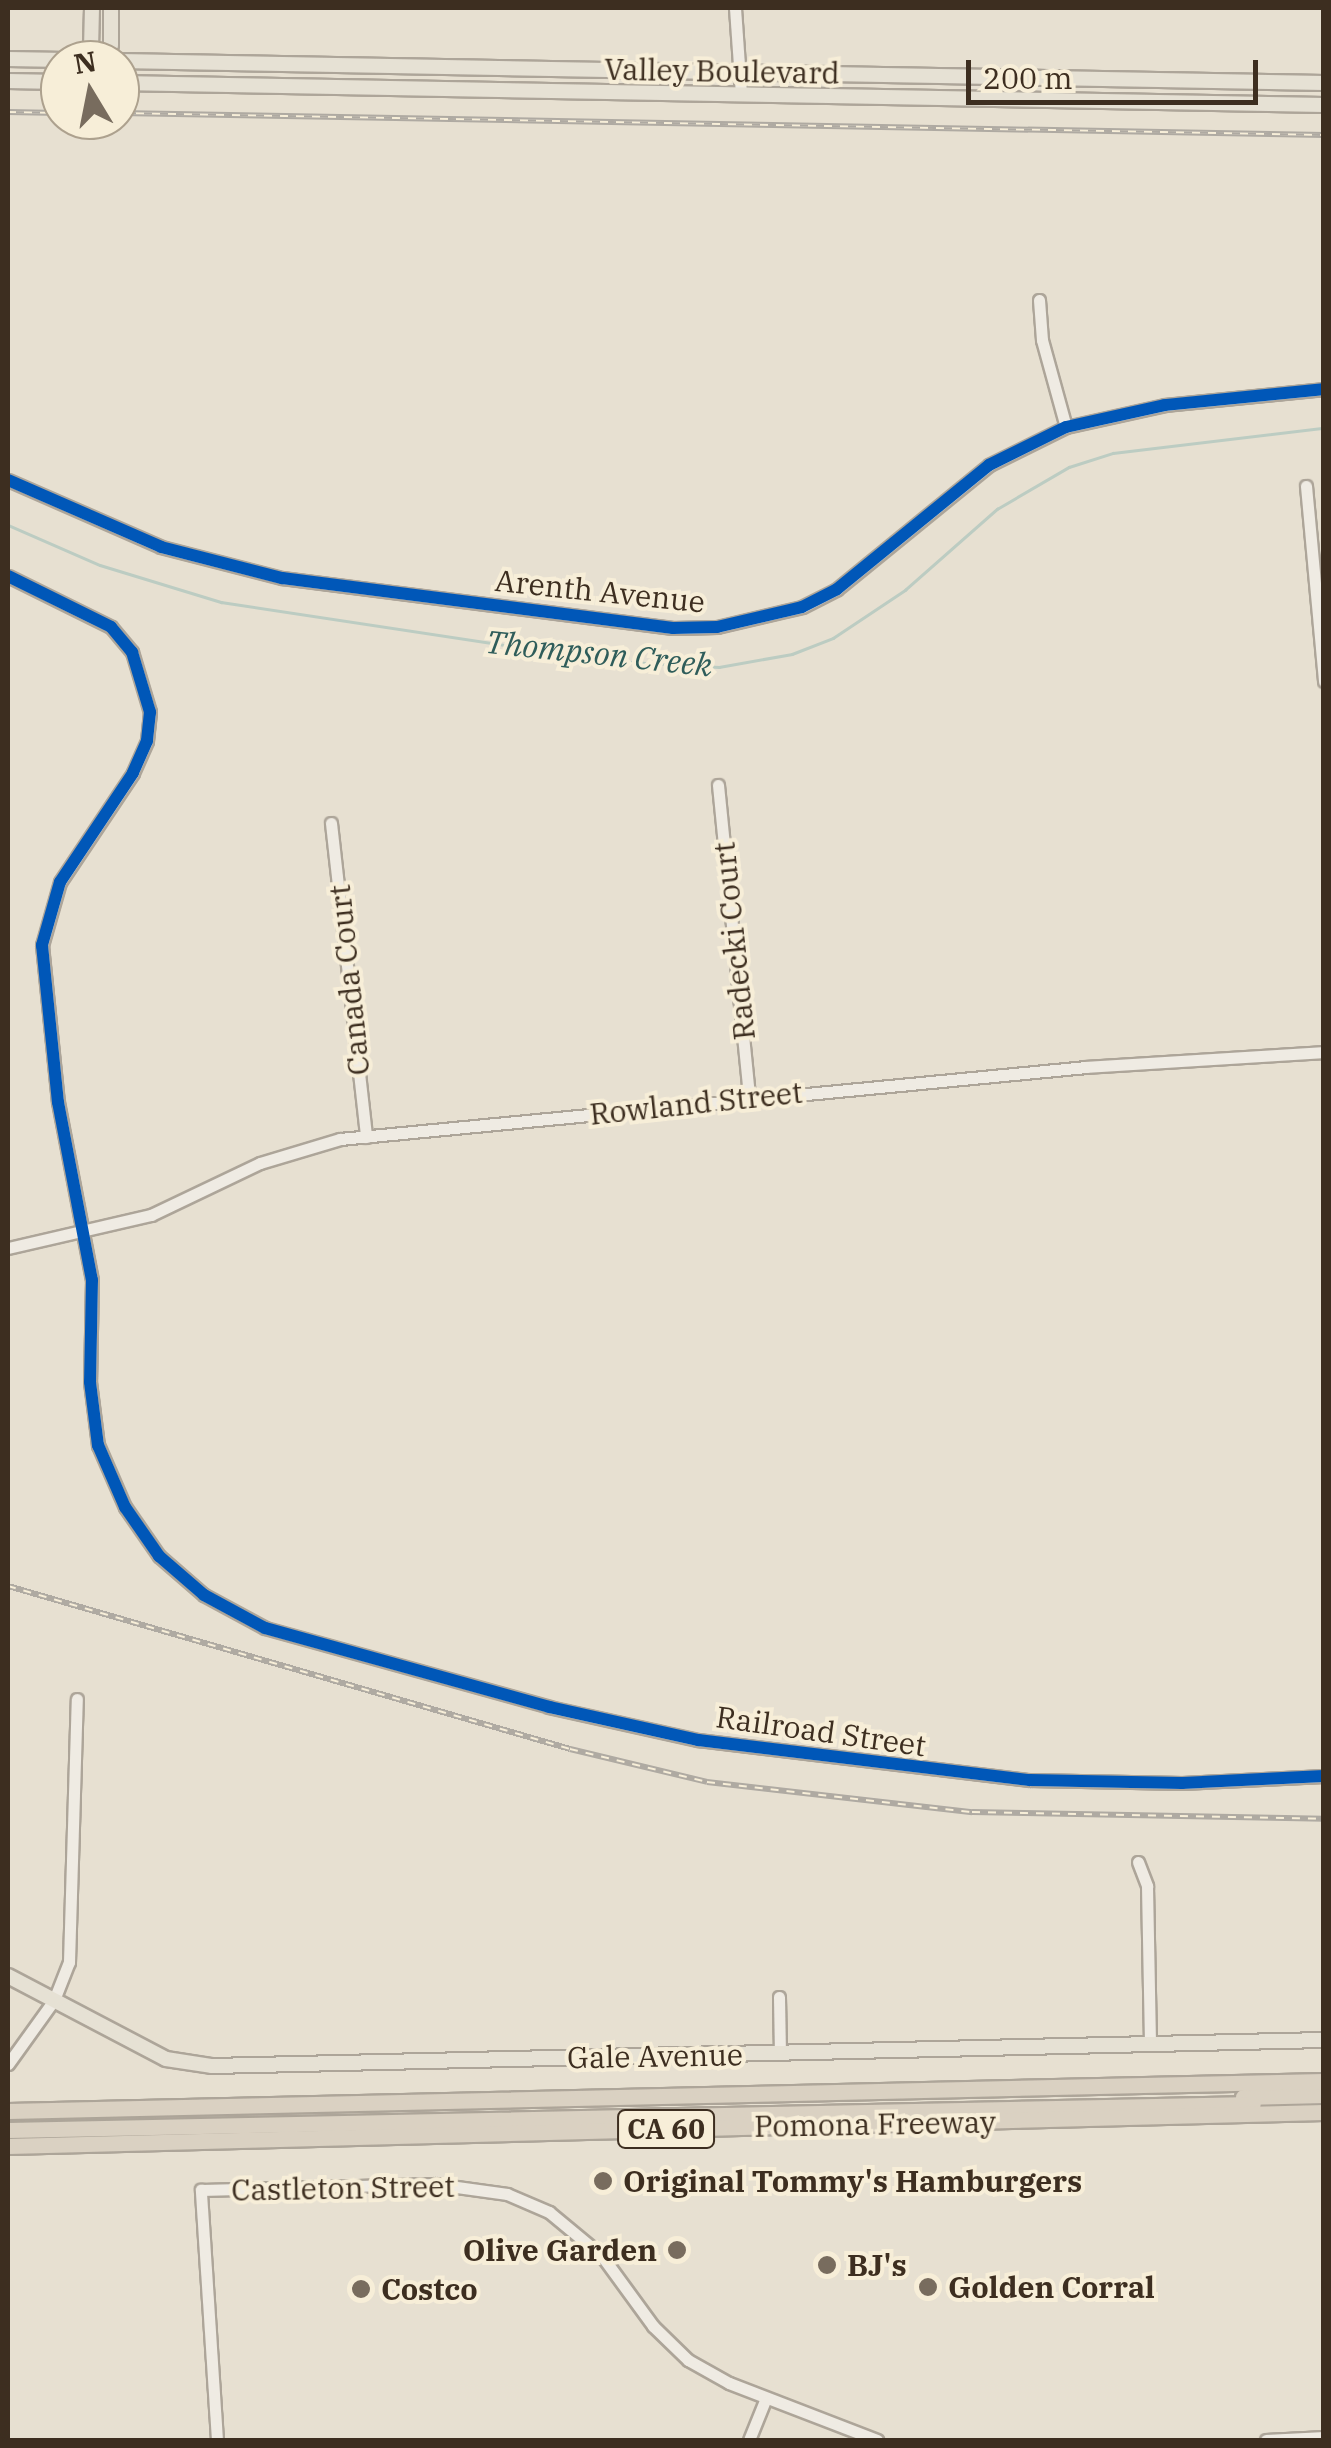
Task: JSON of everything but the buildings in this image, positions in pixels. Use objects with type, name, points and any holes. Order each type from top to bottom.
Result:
[{"type":"highway","name":"Pomona Freeway","points":[[8,2111],[1324,2081]]},
{"type":"highway","points":[[8,2127],[1324,2098]]},
{"type":"highway","name":"Pomona Freeway","points":[[8,2146],[1324,2112]]},
{"type":"main road","points":[[91,40],[92,8]]},
{"type":"main road","points":[[111,8],[111,40]]},
{"type":"main road","points":[[8,59],[40,60]]},
{"type":"main road","name":"Valley Boulevard","points":[[140,61],[1324,84]]},
{"type":"main road","points":[[432,66],[432,88]]},
{"type":"main road","points":[[866,96],[925,86],[940,76]]},
{"type":"main road","points":[[8,81],[40,82]]},
{"type":"main road","name":"Valley Boulevard","points":[[140,83],[1324,105]]},
{"type":"main road","name":"Gale Avenue","points":[[8,1976],[166,2059],[212,2066],[1324,2040]]},
{"type":"street","points":[[735,8],[740,94]]},
{"type":"street","points":[[1039,300],[1042,340],[1066,428]]},
{"type":"street","name":"Arenth Avenue","points":[[8,480],[162,547],[282,578],[673,628],[717,627],[802,607],[837,588],[990,466],[1066,428],[1165,405],[1324,389]]},
{"type":"street","points":[[1306,486],[1324,681]]},
{"type":"street","name":"Railroad Street","points":[[8,576],[111,627],[144,680],[147,742],[60,882],[42,944],[58,1102],[86,1232],[98,1446],[124,1507],[159,1556],[198,1590],[266,1628],[552,1708],[780,1753],[1030,1780],[1182,1783],[1324,1776]]},
{"type":"street","name":"Radecki Court","points":[[718,785],[750,1097]]},
{"type":"street","name":"Canada Court","points":[[331,823],[366,1136]]},
{"type":"street","name":"Rowland Street","points":[[86,1232],[151,1215],[300,1148],[366,1136],[750,1097],[1324,1052]]},
{"type":"street","points":[[8,1248],[86,1232]]},
{"type":"street","points":[[8,2064],[54,2000],[69,1962],[77,1700]]},
{"type":"street","points":[[1138,1862],[1147,1886],[1150,2042]]},
{"type":"street","points":[[779,1997],[780,2053]]},
{"type":"street","name":"Castleton Street","points":[[217,2440],[200,2190],[435,2184],[529,2202],[594,2247],[653,2326],[688,2360],[766,2398],[878,2440]]},
{"type":"street","points":[[749,2440],[766,2398]]},
{"type":"street","points":[[1266,2440],[1324,2437]]},
{"type":"waterway","name":"Thompson Creek","points":[[8,525],[100,565],[221,602],[610,661],[719,667],[792,654],[833,638],[905,590],[997,509],[1069,467],[1113,453],[1324,428]]},
{"type":"railway","points":[[8,112],[40,113]]},
{"type":"railway","points":[[140,113],[1324,135]]},
{"type":"railway","points":[[8,1586],[570,1749],[707,1782],[972,1812],[1324,1819]]},
{"type":"cycle path","points":[[8,480],[161,547],[282,578],[673,628],[717,627],[802,607],[837,589],[989,465],[1066,427],[1165,405],[1324,389]]},
{"type":"cycle path","points":[[8,576],[111,627],[132,652],[150,712],[147,741],[133,773],[60,882],[42,945],[58,1102],[92,1280],[90,1382],[98,1445],[125,1507],[159,1556],[204,1595],[265,1628],[549,1707],[698,1740],[1030,1780],[1182,1783],[1324,1776]]},
{"type":"place","name":"Original Tommy's Hamburgers","points":[[603,2181]]},
{"type":"place","name":"Olive Garden","points":[[677,2250]]},
{"type":"place","name":"BJ's","points":[[827,2265]]},
{"type":"place","name":"Golden Corral","points":[[928,2287]]},
{"type":"place","name":"Costco","points":[[361,2289]]}]
